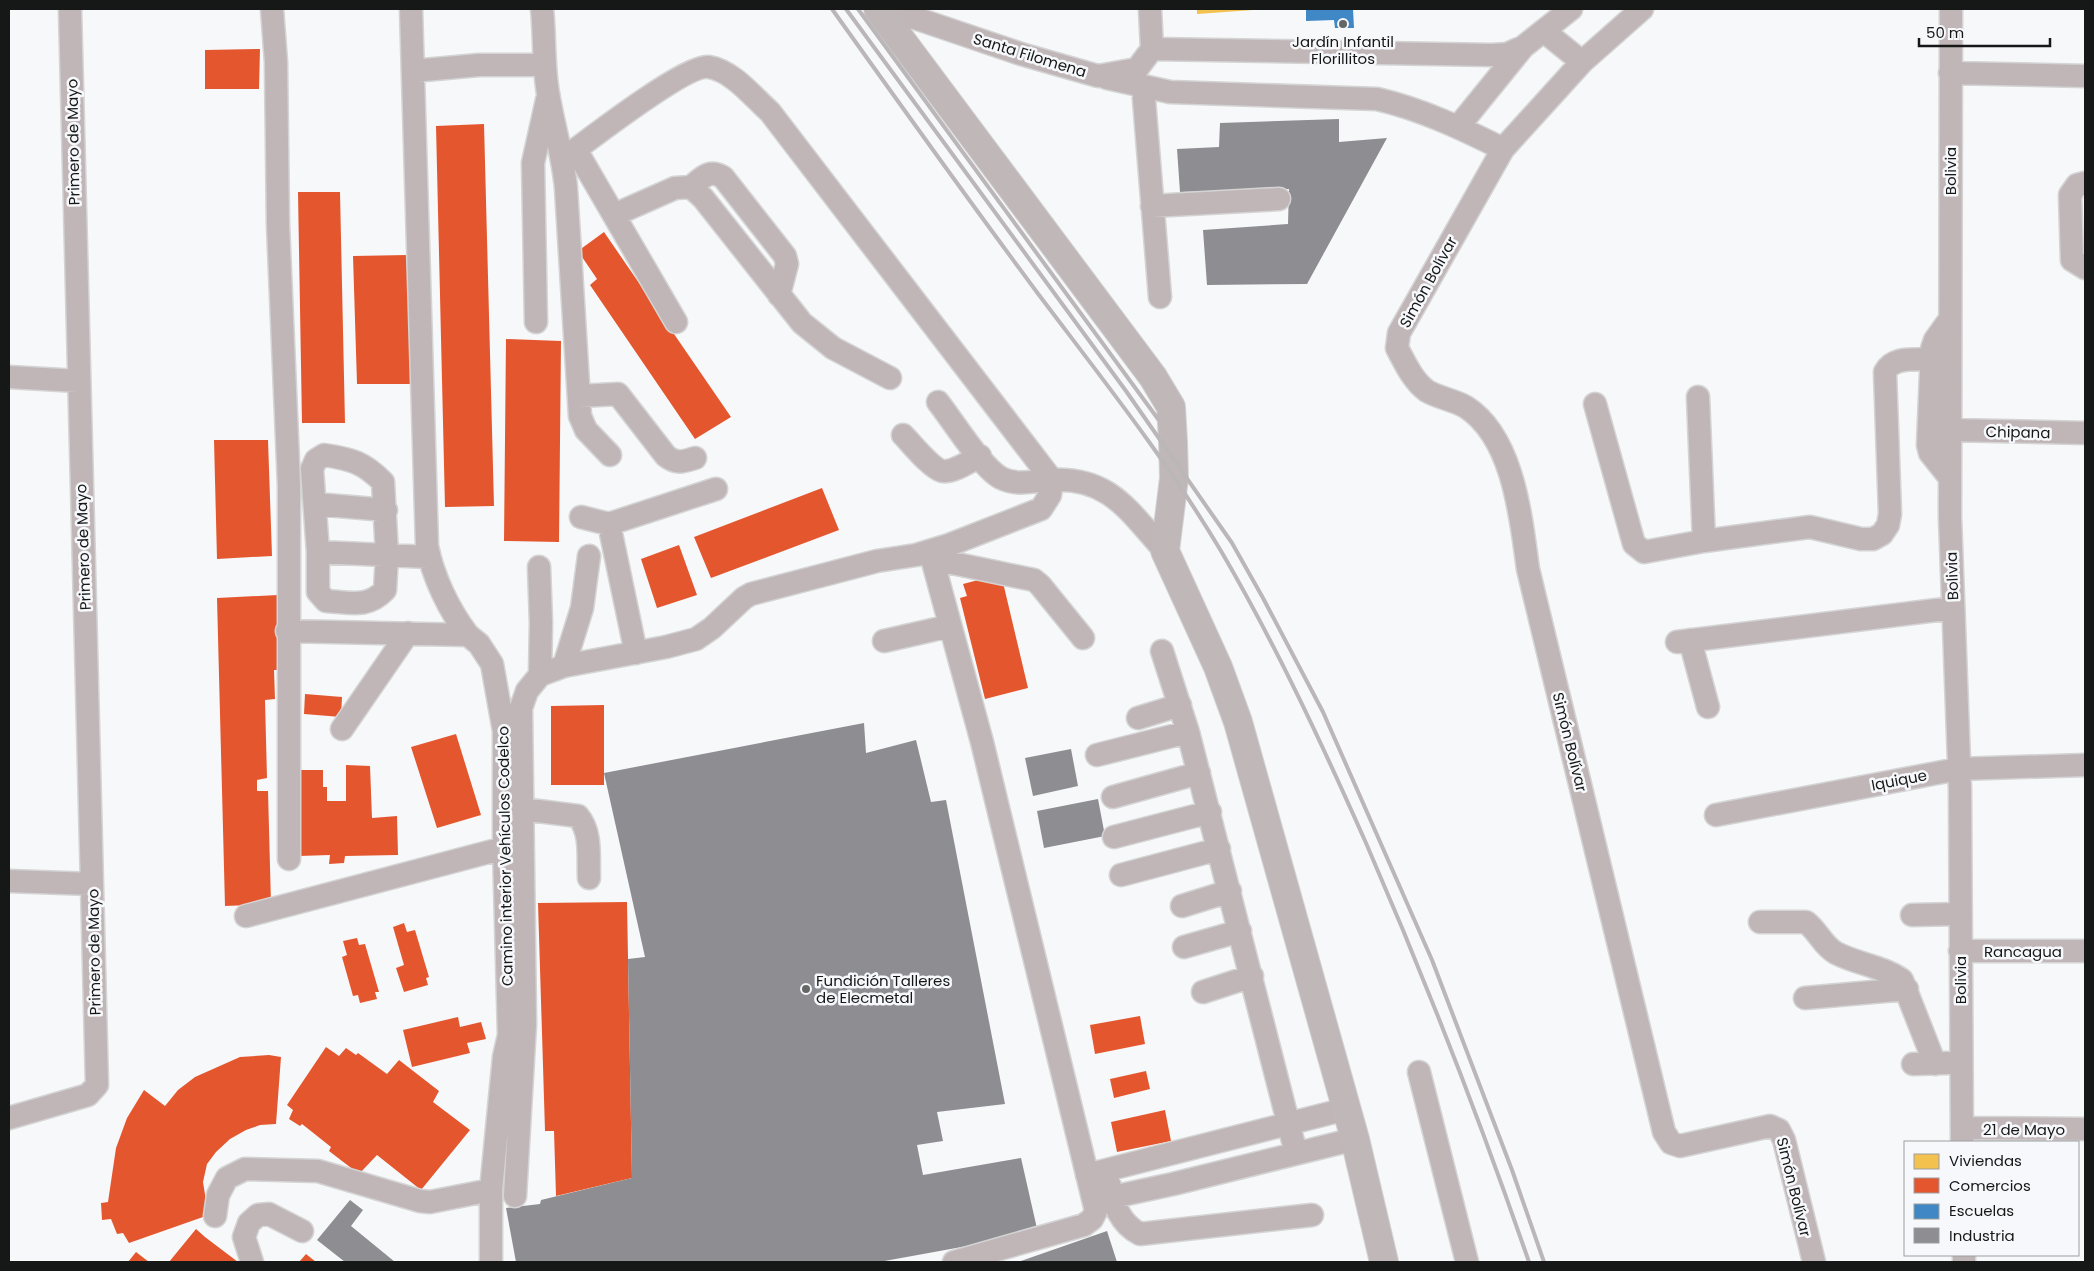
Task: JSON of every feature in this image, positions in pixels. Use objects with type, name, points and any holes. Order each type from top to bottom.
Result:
[{"type":"main road","points":[[885,18],[1153,377],[1171,407],[1174,478],[1165,551],[1229,695],[1275,856],[1347,1141],[1384,1262]]},
{"type":"main road","points":[[1347,1141],[1370,1262]]},
{"type":"street","name":"Primero de Mayo","points":[[9,1118],[88,1095],[97,1084],[70,9]]},
{"type":"street","points":[[272,9],[276,62],[278,226],[289,481],[287,631],[289,860]]},
{"type":"street","name":"Camino interior Vehículos Codelco","points":[[411,9],[427,546],[454,616],[468,635],[479,644],[492,664],[504,731],[504,848],[509,1035],[504,1057],[491,1190],[491,1262]]},
{"type":"street","points":[[542,9],[544,65],[548,95],[569,154],[614,215],[676,322]]},
{"type":"street","points":[[1150,9],[1152,49],[1492,56],[1507,54],[1523,47],[1545,32],[1565,11]]},
{"type":"street","points":[[1098,76],[1170,92],[1377,99],[1404,106],[1458,127],[1499,156],[1582,62],[1642,9]]},
{"type":"street","name":"Bolivia","points":[[1951,9],[1950,478],[1958,769],[1962,1135]]},
{"type":"street","name":"Santa Filomena","points":[[885,18],[901,20],[912,17],[1021,54],[1098,76],[1137,69],[1152,49]]},
{"type":"street","points":[[1545,32],[1582,62]]},
{"type":"street","points":[[1458,127],[1523,47]]},
{"type":"street","points":[[413,71],[479,65],[544,65]]},
{"type":"street","points":[[569,154],[670,82],[706,66],[722,71],[770,112],[1052,480],[1050,495],[1040,508],[931,555]]},
{"type":"street","points":[[1950,73],[2085,76]]},
{"type":"street","points":[[1143,87],[1160,297]]},
{"type":"street","points":[[536,322],[533,163],[548,95]]},
{"type":"street","points":[[569,154],[579,396],[582,423],[610,455]]},
{"type":"street","name":"Simón Bolívar","points":[[1499,156],[1399,333],[1397,348],[1414,378],[1427,390],[1466,407],[1480,420],[1495,439],[1516,492],[1528,570],[1664,1132],[1671,1143],[1680,1146],[1770,1126],[1779,1130],[1784,1140],[1814,1262]]},
{"type":"street","points":[[614,215],[675,188],[691,187],[707,174],[715,173],[723,177],[735,191],[785,256],[787,264],[779,295]]},
{"type":"street","points":[[2085,183],[2077,185],[2070,195],[2072,260],[2085,268]]},
{"type":"street","points":[[691,187],[703,198],[802,324],[825,342],[890,378]]},
{"type":"street","points":[[1152,206],[1279,199]]},
{"type":"street","points":[[1950,319],[1935,340],[1930,359],[1928,445],[1930,452],[1950,478]]},
{"type":"street","points":[[1595,404],[1638,548],[1644,552],[1704,540],[1810,527],[1861,539],[1873,539],[1882,534],[1888,525],[1890,514],[1885,372],[1889,365],[1896,361],[1930,359]]},
{"type":"street","points":[[9,377],[78,381]]},
{"type":"street","points":[[579,396],[618,394],[666,456],[673,462],[681,463],[695,458]]},
{"type":"street","points":[[1698,397],[1704,540]]},
{"type":"street","points":[[938,402],[991,472],[1010,482],[1080,481],[1111,493],[1165,551]]},
{"type":"street","name":"Chipana","points":[[1950,430],[2085,434]]},
{"type":"street","points":[[903,435],[935,467],[943,471],[952,470],[980,456]]},
{"type":"street","points":[[324,455],[352,459],[370,469],[382,482],[386,510],[387,555],[385,590],[377,599],[366,604],[326,601],[318,592],[318,552],[313,479],[312,469],[316,460],[324,455]]},
{"type":"street","points":[[289,481],[313,479]]},
{"type":"street","points":[[581,517],[609,524],[716,489]]},
{"type":"street","points":[[315,504],[386,510]]},
{"type":"street","points":[[609,524],[636,653]]},
{"type":"street","points":[[318,552],[430,557]]},
{"type":"street","points":[[931,555],[1103,1198],[1130,1229],[1140,1234],[1312,1215]]},
{"type":"street","points":[[515,1196],[526,1024],[521,708],[527,691],[540,675],[564,666],[636,653],[696,638],[704,634],[751,594],[877,561],[931,555],[1034,580],[1083,638]]},
{"type":"street","points":[[564,666],[582,608],[589,556]]},
{"type":"street","points":[[539,567],[542,623],[540,675]]},
{"type":"street","points":[[1708,707],[1684,641],[1953,608]]},
{"type":"street","points":[[884,642],[950,626]]},
{"type":"street","points":[[287,631],[468,635]]},
{"type":"street","points":[[342,729],[408,633]]},
{"type":"street","points":[[1162,651],[1180,705],[1210,812],[1296,1153]]},
{"type":"street","points":[[1138,718],[1180,705]]},
{"type":"street","points":[[1097,755],[1188,732]]},
{"type":"street","name":"Iquique","points":[[1716,815],[1958,769],[2085,765]]},
{"type":"street","points":[[1113,797],[1199,773]]},
{"type":"street","points":[[522,809],[578,816],[585,824],[588,836],[589,878]]},
{"type":"street","points":[[1114,837],[1210,812]]},
{"type":"street","points":[[246,916],[504,848]]},
{"type":"street","points":[[1121,875],[1219,849]]},
{"type":"street","points":[[9,881],[92,884]]},
{"type":"street","points":[[1182,906],[1230,891]]},
{"type":"street","points":[[1912,916],[1960,914]]},
{"type":"street","points":[[1760,922],[1806,922],[1827,946],[1836,953],[1894,974],[1902,980],[1907,989],[1924,1064],[1961,1063]]},
{"type":"street","points":[[1184,946],[1240,931]]},
{"type":"street","name":"Rancagua","points":[[1960,951],[2085,951]]},
{"type":"street","points":[[1203,992],[1252,976]]},
{"type":"street","points":[[1805,998],[1907,989]]},
{"type":"street","points":[[1419,1072],[1467,1262]]},
{"type":"street","points":[[1096,1172],[1339,1111]]},
{"type":"street","name":"21 de Mayo","points":[[1962,1135],[2085,1129]]},
{"type":"street","points":[[1103,1198],[1174,1184],[1347,1141]]},
{"type":"street","points":[[215,1216],[218,1195],[227,1178],[245,1169],[318,1171],[420,1201],[430,1202],[491,1190]]},
{"type":"street","points":[[954,1262],[1084,1225],[1092,1219],[1103,1198]]},
{"type":"street","points":[[252,1262],[244,1237],[249,1223],[258,1215],[269,1214],[302,1231]]},
{"type":"building: Viviendas","points":[[1197,9],[1253,9],[1253,10],[1197,14]]},
{"type":"building: Comercios","points":[[260,49],[259,89],[205,89],[205,50]]},
{"type":"building: Comercios","points":[[484,124],[494,506],[445,507],[436,126]]},
{"type":"building: Comercios","points":[[298,192],[340,192],[345,423],[302,423]]},
{"type":"building: Comercios","points":[[604,232],[731,417],[695,439],[590,285],[597,279],[578,251]]},
{"type":"building: Comercios","points":[[407,255],[411,384],[357,384],[353,256]]},
{"type":"building: Comercios","points":[[506,339],[561,341],[559,542],[504,541]]},
{"type":"building: Comercios","points":[[214,440],[268,440],[272,556],[217,559]]},
{"type":"building: Comercios","points":[[822,488],[839,530],[711,578],[694,537]]},
{"type":"building: Comercios","points":[[679,545],[697,595],[657,608],[641,559]]},
{"type":"building: Comercios","points":[[1001,574],[1028,688],[985,699],[960,598],[967,596],[963,584]]},
{"type":"building: Comercios","points":[[278,595],[279,670],[274,670],[275,699],[265,700],[267,778],[257,780],[257,791],[268,791],[271,904],[225,906],[217,598]]},
{"type":"building: Comercios","points":[[305,694],[342,697],[341,717],[304,714]]},
{"type":"building: Comercios","points":[[604,705],[604,785],[551,785],[551,706]]},
{"type":"building: Comercios","points":[[456,734],[481,815],[437,828],[411,747]]},
{"type":"building: Comercios","points":[[346,765],[370,766],[372,818],[397,816],[398,855],[345,856],[344,863],[329,864],[330,855],[299,856],[296,770],[323,770],[323,787],[327,787],[327,801],[346,801]]},
{"type":"building: Comercios","points":[[627,902],[632,1178],[556,1196],[554,1131],[545,1131],[538,903]]},
{"type":"building: Comercios","points":[[404,923],[407,932],[415,930],[429,977],[426,978],[428,985],[404,992],[396,968],[404,965],[393,927]]},
{"type":"building: Comercios","points":[[357,938],[359,945],[365,944],[379,992],[375,992],[377,999],[360,1003],[358,995],[353,996],[342,957],[347,955],[343,941]]},
{"type":"building: Comercios","points":[[1140,1016],[1145,1044],[1095,1054],[1090,1025]]},
{"type":"building: Comercios","points":[[458,1017],[460,1027],[481,1022],[486,1039],[467,1043],[470,1053],[412,1067],[403,1030]]},
{"type":"building: Comercios","points":[[326,1047],[339,1056],[346,1048],[356,1055],[358,1053],[387,1074],[399,1060],[439,1091],[433,1102],[470,1130],[421,1190],[377,1155],[359,1174],[329,1151],[331,1147],[302,1124],[300,1126],[289,1119],[293,1110],[287,1105]]},
{"type":"building: Comercios","points":[[269,1055],[281,1057],[276,1124],[260,1125],[246,1130],[230,1139],[216,1152],[207,1164],[203,1182],[207,1207],[203,1217],[129,1243],[123,1233],[117,1234],[111,1219],[102,1220],[101,1203],[108,1202],[116,1148],[127,1118],[144,1090],[165,1106],[178,1090],[195,1077],[240,1057]]},
{"type":"building: Comercios","points":[[1146,1071],[1150,1089],[1114,1098],[1110,1079]]},
{"type":"building: Comercios","points":[[1165,1110],[1171,1141],[1117,1152],[1111,1122]]},
{"type":"building: Comercios","points":[[196,1229],[205,1237],[238,1262],[169,1262]]},
{"type":"building: Comercios","points":[[136,1252],[149,1262],[128,1262]]},
{"type":"building: Comercios","points":[[306,1254],[316,1262],[299,1262]]},
{"type":"building: Escuelas","points":[[1306,9],[1353,9],[1354,28],[1335,28],[1334,20],[1306,21]]},
{"type":"building: Industria","points":[[1339,119],[1339,142],[1387,138],[1307,284],[1207,285],[1203,230],[1288,224],[1289,189],[1180,192],[1177,149],[1219,147],[1220,123]]},
{"type":"building: Industria","name":"Fundición Talleres de Elecmetal","points":[[864,723],[866,753],[916,740],[931,802],[946,800],[1005,1104],[937,1112],[943,1141],[917,1145],[923,1175],[1021,1158],[1038,1233],[879,1262],[516,1262],[506,1208],[540,1204],[541,1200],[632,1178],[628,959],[645,957],[604,773]]},
{"type":"building: Industria","points":[[1071,749],[1078,786],[1033,796],[1025,758]]},
{"type":"building: Industria","points":[[1098,799],[1105,836],[1044,848],[1037,811]]},
{"type":"building: Industria","points":[[350,1200],[363,1210],[351,1226],[395,1262],[345,1262],[317,1240]]},
{"type":"building: Industria","points":[[1107,1231],[1117,1262],[1018,1262]]},
{"type":"railway","points":[[832,9],[984,221],[1156,451],[1200,517],[1241,586],[1261,622],[1315,732],[1388,895],[1452,1051],[1529,1262]]},
{"type":"railway","points":[[846,9],[1126,391],[1232,543],[1263,598],[1323,712],[1432,960],[1512,1170],[1544,1262]]},
{"type":"railway","points":[[858,9],[1158,419]]},
{"type":"place","name":"Jardín Infantil Florillitos","points":[[1343,24]]},
{"type":"place","name":"Fundición Talleres de Elecmetal","points":[[806,989]]}]
